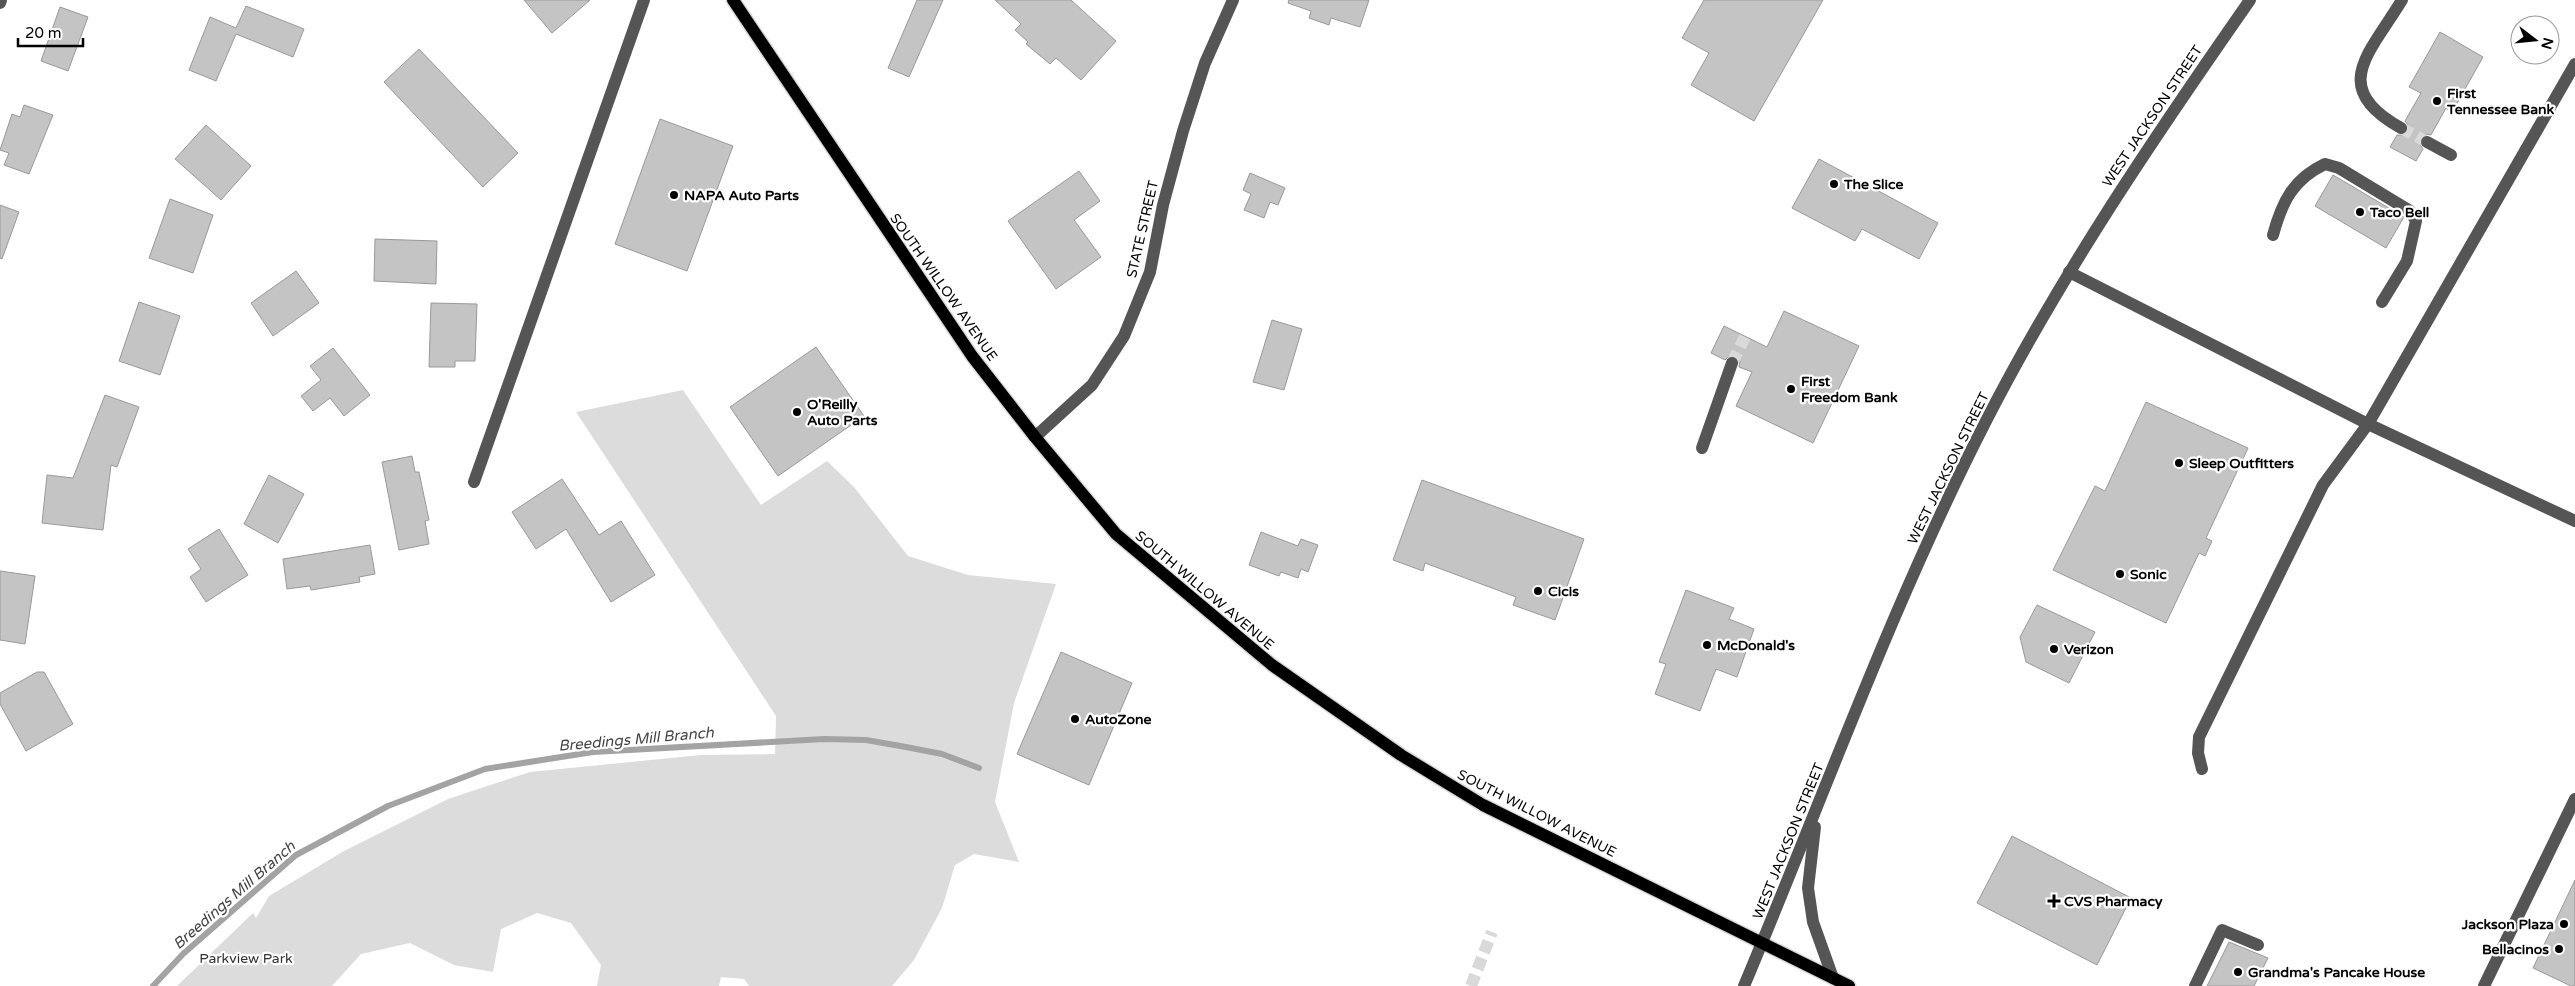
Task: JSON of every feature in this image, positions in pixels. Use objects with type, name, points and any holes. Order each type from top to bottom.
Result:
[{"type":"main road","name":"SOUTH WILLOW AVENUE","points":[[733,0],[953,329],[1035,437],[1116,534],[1272,665],[1401,756],[1484,804],[1849,986]]},
{"type":"street","points":[[474,482],[644,0]]},
{"type":"street","name":"STATE STREET","points":[[1035,437],[1092,385],[1124,336],[1150,272],[1163,205],[1182,131],[1205,63],[1233,0]]},
{"type":"street","name":"WEST JACKSON STREET","points":[[1744,986],[1910,581],[1986,421],[2069,272],[2158,132],[2250,0]]},
{"type":"street","points":[[2401,128],[2380,116],[2366,101],[2359,83],[2362,65],[2402,0]]},
{"type":"street","points":[[2202,769],[2198,753],[2199,738],[2323,485],[2368,424],[2575,64]]},
{"type":"street","points":[[2427,142],[2451,155]]},
{"type":"street","points":[[2272,235],[2280,208],[2294,186],[2311,171],[2325,164],[2338,168],[2410,211],[2416,221],[2407,261],[2382,302]]},
{"type":"street","points":[[2069,272],[2368,424],[2575,521]]},
{"type":"street","points":[[1702,448],[1732,363]]},
{"type":"street","points":[[2484,986],[2575,799]]},
{"type":"street","points":[[1816,811],[1808,888],[1813,922],[1833,978]]},
{"type":"street","points":[[2195,986],[2222,930],[2258,945]]},
{"type":"green space","name":"Parkview Park","points":[[683,390],[761,505],[827,461],[854,487],[908,556],[968,575],[1056,584],[1014,703],[995,802],[1019,862],[974,854],[955,865],[942,908],[914,960],[892,986],[749,986],[744,979],[721,977],[719,986],[597,986],[601,965],[571,923],[537,913],[501,929],[493,972],[454,965],[410,943],[361,954],[332,986],[177,986],[253,913],[256,918],[269,896],[344,851],[448,799],[530,772],[701,755],[775,754],[776,716],[576,412]]},
{"type":"building","points":[[524,0],[590,0],[552,33]]},
{"type":"building","points":[[917,0],[943,0],[909,77],[888,68]]},
{"type":"building","points":[[995,0],[1071,0],[1116,41],[1081,80],[1056,58],[1050,64],[1026,44],[1028,42],[1015,30],[1021,24]]},
{"type":"building","points":[[1289,0],[1369,0],[1360,27],[1331,18],[1329,25],[1309,18],[1311,11],[1288,3]]},
{"type":"building","points":[[1704,0],[1823,0],[1754,121],[1691,85],[1709,53],[1682,38]]},
{"type":"building","points":[[246,6],[304,29],[293,57],[236,34],[216,81],[189,70],[210,17],[236,28]]},
{"type":"building","points":[[60,7],[88,17],[68,71],[41,61]]},
{"type":"building","name":"First Tennessee Bank","points":[[2440,32],[2483,57],[2452,112],[2446,108],[2431,135],[2426,134],[2420,138],[2419,143],[2423,149],[2416,161],[2390,147],[2397,135],[2404,135],[2408,132],[2408,125],[2405,121],[2421,93],[2409,87]]},
{"type":"building","points":[[419,49],[518,153],[483,187],[384,82]]},
{"type":"building","points":[[24,105],[53,115],[29,174],[4,165],[9,153],[0,150],[12,114],[20,117]]},
{"type":"building","name":"NAPA Auto Parts","points":[[660,119],[733,146],[687,271],[615,244]]},
{"type":"building","points":[[206,125],[251,166],[221,200],[175,159]]},
{"type":"building","points":[[1819,159],[1938,223],[1919,259],[1862,229],[1855,241],[1792,208]]},
{"type":"building","points":[[1079,171],[1100,201],[1074,220],[1101,257],[1056,289],[1008,221]]},
{"type":"building","points":[[1250,173],[1285,188],[1278,205],[1270,202],[1264,218],[1244,210],[1251,194],[1243,190]]},
{"type":"building","name":"Taco Bell","points":[[2333,175],[2404,217],[2386,248],[2315,206]]},
{"type":"building","points":[[170,199],[213,215],[193,273],[149,258]]},
{"type":"building","points":[[0,205],[19,212],[2,259],[0,258]]},
{"type":"building","points":[[375,239],[437,241],[436,284],[374,281]]},
{"type":"building","points":[[296,271],[319,303],[273,336],[251,303]]},
{"type":"building","points":[[139,302],[180,316],[160,375],[119,361]]},
{"type":"building","points":[[431,303],[477,304],[475,361],[455,361],[455,367],[429,367]]},
{"type":"building","name":"First Freedom Bank","points":[[1784,311],[1859,346],[1813,443],[1736,406],[1752,372],[1739,367],[1740,361],[1735,356],[1730,355],[1725,360],[1711,353],[1724,326],[1767,347]]},
{"type":"building","points":[[1272,320],[1302,329],[1284,390],[1253,382]]},
{"type":"building","name":"O'Reilly Auto Parts","points":[[816,347],[864,416],[778,476],[730,407]]},
{"type":"building","points":[[333,348],[370,395],[344,416],[330,398],[313,411],[301,396],[321,380],[310,366]]},
{"type":"building","points":[[105,395],[139,407],[117,467],[111,465],[103,530],[42,523],[47,475],[73,478]]},
{"type":"building","points":[[2146,402],[2248,448],[2206,538],[2212,541],[2205,556],[2199,553],[2166,623],[2053,570],[2095,486],[2105,491]]},
{"type":"building","points":[[412,456],[415,472],[419,472],[429,520],[425,521],[429,544],[399,550],[382,462]]},
{"type":"building","points":[[269,475],[304,494],[278,543],[244,524]]},
{"type":"building","points":[[562,479],[599,535],[621,521],[655,575],[611,602],[566,529],[536,549],[512,512]]},
{"type":"building","points":[[1422,480],[1584,539],[1555,620],[1513,605],[1516,597],[1425,563],[1423,571],[1393,560]]},
{"type":"building","points":[[219,529],[248,575],[206,602],[190,577],[201,569],[188,549]]},
{"type":"building","points":[[1261,532],[1298,546],[1301,539],[1318,545],[1308,572],[1301,569],[1298,578],[1281,572],[1279,576],[1249,565]]},
{"type":"building","points":[[370,545],[375,574],[359,577],[360,582],[311,590],[310,586],[287,589],[283,559]]},
{"type":"building","points":[[0,571],[35,576],[25,644],[0,640]]},
{"type":"building","name":"McDonald's","points":[[1686,590],[1734,608],[1729,619],[1754,629],[1737,677],[1716,669],[1700,711],[1655,694],[1666,664],[1659,662]]},
{"type":"building","name":"Verizon","points":[[2037,605],[2095,632],[2069,683],[2026,662],[2020,637]]},
{"type":"building","name":"AutoZone","points":[[1061,652],[1132,683],[1089,785],[1017,754]]},
{"type":"building","points":[[37,672],[44,672],[73,724],[26,751],[0,704],[0,693]]},
{"type":"building","name":"CVS Pharmacy","points":[[2012,836],[2131,898],[2097,965],[1977,903]]},
{"type":"building","name":"Jackson Plaza","points":[[2575,880],[2575,986],[2571,986],[2533,968]]},
{"type":"building","name":"Grandma's Pancake House","points":[[2229,942],[2268,958],[2254,986],[2207,986]]},
{"type":"waterway","name":"Breedings Mill Branch","points":[[153,986],[183,954],[296,855],[388,806],[485,769],[593,752],[824,739],[866,740],[906,747],[942,754],[979,768]]},
{"type":"tunnel","points":[[2401,128],[2427,142]]},
{"type":"tunnel","points":[[1732,363],[1745,337]]},
{"type":"tunnel","points":[[1471,986],[1492,932]]},
{"type":"place","name":"First Tennessee Bank","points":[[2437,101]]},
{"type":"place","name":"The Slice","points":[[1834,184]]},
{"type":"place","name":"NAPA Auto Parts","points":[[674,195]]},
{"type":"place","name":"Taco Bell","points":[[2360,212]]},
{"type":"place","name":"First Freedom Bank","points":[[1791,389]]},
{"type":"place","name":"O'Reilly Auto Parts","points":[[797,412]]},
{"type":"place","name":"Sleep Outfitters","points":[[2179,463]]},
{"type":"place","name":"Sonic","points":[[2120,574]]},
{"type":"place","name":"Cicis","points":[[1538,591]]},
{"type":"place","name":"McDonald's","points":[[1707,645]]},
{"type":"place","name":"Verizon","points":[[2054,649]]},
{"type":"place","name":"AutoZone","points":[[1075,719]]},
{"type":"place","name":"CVS Pharmacy","points":[[2054,901]]},
{"type":"place","name":"Jackson Plaza","points":[[2564,924]]},
{"type":"place","name":"Bellacinos","points":[[2559,949]]},
{"type":"place","name":"Grandma's Pancake House","points":[[2238,972]]}]
